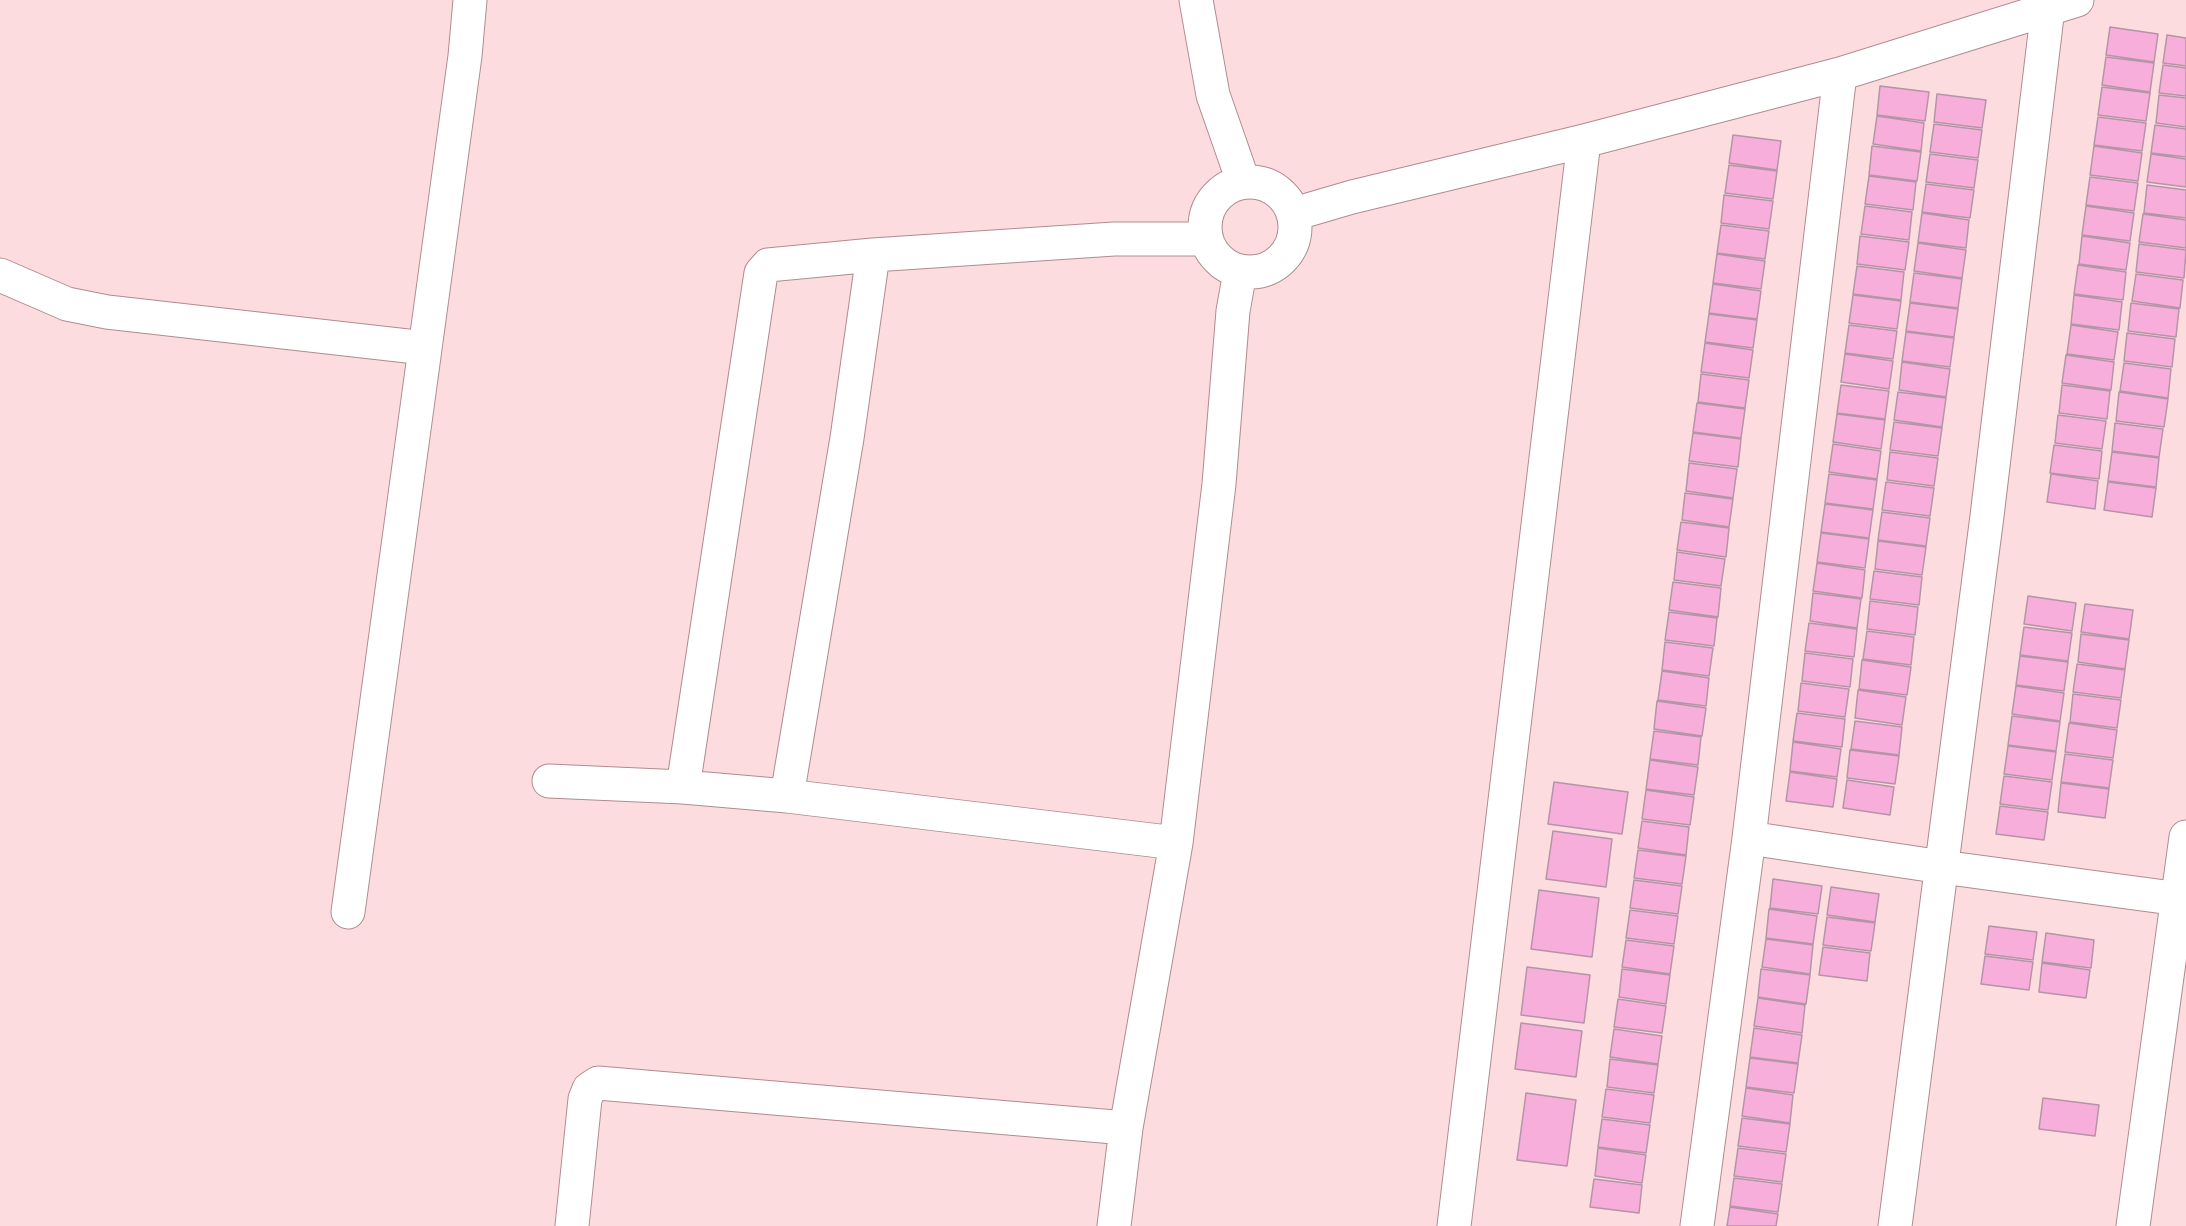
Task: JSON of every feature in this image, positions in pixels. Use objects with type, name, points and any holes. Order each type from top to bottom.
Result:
[{"type":"street","points":[[348,912],[465,56],[470,0]]},
{"type":"street","points":[[1196,0],[1213,95],[1243,181]]},
{"type":"street","points":[[1294,214],[1840,74],[2062,4],[1942,867],[1895,1226]]},
{"type":"street","points":[[1697,1226],[1749,838],[1840,74]]},
{"type":"street","points":[[1454,1226],[1584,141]]},
{"type":"street","points":[[1243,181],[1269,185],[1282,195],[1294,214],[1295,226],[1292,243],[1286,254],[1275,265],[1256,272],[1240,272],[1223,265],[1212,254],[1205,239],[1204,225],[1207,209],[1219,192],[1243,181]]},
{"type":"street","points":[[683,787],[761,273],[768,265],[873,255],[1114,239],[1205,239]]},
{"type":"street","points":[[787,796],[847,438],[873,255]]},
{"type":"street","points":[[1114,1226],[1126,1128],[1176,843],[1219,484],[1233,311],[1240,272]]},
{"type":"street","points":[[0,275],[67,304],[107,312],[425,348]]},
{"type":"street","points":[[549,781],[683,787],[787,796],[1176,843]]},
{"type":"street","points":[[2133,1226],[2182,900],[2186,837]]},
{"type":"street","points":[[1749,838],[2182,900]]},
{"type":"street","points":[[572,1226],[585,1099],[590,1089],[598,1083],[1126,1128]]},
{"type":"building","points":[[2110,27],[2158,34],[2154,62],[2106,55]]},
{"type":"building","points":[[2167,35],[2186,38],[2186,66],[2163,63]]},
{"type":"building","points":[[2106,57],[2154,63],[2150,92],[2102,85]]},
{"type":"building","points":[[2163,65],[2186,68],[2186,96],[2159,93]]},
{"type":"building","points":[[1880,86],[1929,92],[1925,121],[1877,115]]},
{"type":"building","points":[[2102,87],[2150,93],[2146,121],[2098,115]]},
{"type":"building","points":[[1937,94],[1986,100],[1982,128],[1934,122]]},
{"type":"building","points":[[2159,95],[2186,98],[2186,127],[2156,123]]},
{"type":"building","points":[[1877,116],[1924,123],[1921,151],[1873,144]]},
{"type":"building","points":[[2098,117],[2146,123],[2142,151],[2094,145]]},
{"type":"building","points":[[1934,124],[1982,130],[1978,158],[1930,152]]},
{"type":"building","points":[[2155,125],[2186,129],[2186,157],[2151,153]]},
{"type":"building","points":[[1733,135],[1781,141],[1777,170],[1729,163]]},
{"type":"building","points":[[1872,146],[1921,152],[1917,181],[1869,175]]},
{"type":"building","points":[[2094,146],[2142,153],[2138,181],[2090,175]]},
{"type":"building","points":[[1930,154],[1978,160],[1974,188],[1926,182]]},
{"type":"building","points":[[2151,154],[2186,159],[2186,187],[2147,182]]},
{"type":"building","points":[[1729,165],[1777,171],[1773,199],[1725,193]]},
{"type":"building","points":[[1869,176],[1916,182],[1913,210],[1865,204]]},
{"type":"building","points":[[2090,177],[2138,183],[2134,211],[2086,205]]},
{"type":"building","points":[[1926,184],[1974,190],[1970,218],[1922,212]]},
{"type":"building","points":[[2147,185],[2186,190],[2186,218],[2144,213]]},
{"type":"building","points":[[1724,195],[1773,201],[1769,229],[1721,223]]},
{"type":"building","points":[[1865,206],[1912,212],[1909,240],[1861,234]]},
{"type":"building","points":[[2086,206],[2134,213],[2130,241],[2082,235]]},
{"type":"building","points":[[1922,213],[1969,220],[1966,248],[1918,242]]},
{"type":"building","points":[[2143,214],[2186,220],[2186,248],[2139,242]]},
{"type":"building","points":[[1721,225],[1769,231],[1765,259],[1717,253]]},
{"type":"building","points":[[1860,236],[1909,242],[1905,270],[1857,264]]},
{"type":"building","points":[[2082,236],[2130,243],[2126,270],[2079,264]]},
{"type":"building","points":[[1918,243],[1966,250],[1962,278],[1914,271]]},
{"type":"building","points":[[2139,244],[2186,250],[2184,278],[2136,272]]},
{"type":"building","points":[[1717,254],[1765,261],[1761,289],[1713,283]]},
{"type":"building","points":[[2078,265],[2126,272],[2123,300],[2074,294]]},
{"type":"building","points":[[1857,266],[1904,272],[1901,300],[1853,294]]},
{"type":"building","points":[[1914,273],[1962,279],[1958,308],[1910,302]]},
{"type":"building","points":[[2136,274],[2183,280],[2180,308],[2132,301]]},
{"type":"building","points":[[1713,284],[1761,291],[1757,319],[1709,313]]},
{"type":"building","points":[[1853,295],[1901,301],[1897,329],[1849,323]]},
{"type":"building","points":[[2074,295],[2122,302],[2119,330],[2071,324]]},
{"type":"building","points":[[1910,303],[1958,309],[1954,337],[1906,331]]},
{"type":"building","points":[[2131,303],[2179,309],[2176,337],[2128,331]]},
{"type":"building","points":[[1709,314],[1757,320],[1753,348],[1705,342]]},
{"type":"building","points":[[1849,325],[1897,331],[1893,359],[1845,353]]},
{"type":"building","points":[[2071,325],[2118,332],[2114,360],[2067,354]]},
{"type":"building","points":[[1906,332],[1954,338],[1950,367],[1902,361]]},
{"type":"building","points":[[2127,333],[2175,339],[2172,367],[2124,361]]},
{"type":"building","points":[[1705,343],[1753,350],[1749,378],[1701,372]]},
{"type":"building","points":[[1845,354],[1893,361],[1889,389],[1841,382]]},
{"type":"building","points":[[2066,355],[2114,362],[2111,390],[2062,383]]},
{"type":"building","points":[[1902,362],[1950,369],[1946,397],[1899,390]]},
{"type":"building","points":[[2124,363],[2171,369],[2168,398],[2120,391]]},
{"type":"building","points":[[1701,374],[1749,380],[1745,408],[1698,402]]},
{"type":"building","points":[[1841,385],[1889,391],[1885,419],[1837,413]]},
{"type":"building","points":[[2062,385],[2110,391],[2107,419],[2059,413]]},
{"type":"building","points":[[1898,392],[1946,398],[1942,427],[1894,420]]},
{"type":"building","points":[[2119,392],[2168,399],[2164,427],[2116,421]]},
{"type":"building","points":[[1697,403],[1745,409],[1741,438],[1693,432]]},
{"type":"building","points":[[1837,414],[1885,420],[1881,449],[1833,442]]},
{"type":"building","points":[[2058,415],[2106,421],[2102,449],[2055,443]]},
{"type":"building","points":[[1894,422],[1942,428],[1938,456],[1890,450]]},
{"type":"building","points":[[2115,423],[2163,429],[2159,457],[2112,451]]},
{"type":"building","points":[[1693,433],[1741,439],[1738,467],[1689,461]]},
{"type":"building","points":[[1833,444],[1881,451],[1877,479],[1829,472]]},
{"type":"building","points":[[2054,445],[2102,451],[2099,479],[2050,473]]},
{"type":"building","points":[[1890,452],[1938,458],[1934,486],[1887,480]]},
{"type":"building","points":[[2112,452],[2159,458],[2156,487],[2108,481]]},
{"type":"building","points":[[1689,463],[1737,469],[1733,498],[1686,491]]},
{"type":"building","points":[[1829,474],[1877,480],[1873,509],[1825,503]]},
{"type":"building","points":[[2051,474],[2098,481],[2095,509],[2047,502]]},
{"type":"building","points":[[1886,482],[1934,488],[1930,516],[1882,510]]},
{"type":"building","points":[[2108,482],[2156,488],[2152,517],[2104,510]]},
{"type":"building","points":[[1685,493],[1733,499],[1729,527],[1682,520]]},
{"type":"building","points":[[1825,504],[1873,510],[1869,538],[1821,532]]},
{"type":"building","points":[[1882,512],[1930,518],[1926,546],[1878,540]]},
{"type":"building","points":[[1681,522],[1729,528],[1726,557],[1677,550]]},
{"type":"building","points":[[1821,533],[1869,539],[1865,568],[1817,562]]},
{"type":"building","points":[[1878,541],[1926,547],[1922,575],[1875,569]]},
{"type":"building","points":[[1677,552],[1725,559],[1721,586],[1674,580]]},
{"type":"building","points":[[1817,563],[1865,570],[1862,598],[1813,591]]},
{"type":"building","points":[[1874,571],[1922,577],[1919,605],[1870,599]]},
{"type":"building","points":[[1673,582],[1721,588],[1718,617],[1669,610]]},
{"type":"building","points":[[1813,593],[1861,599],[1857,628],[1810,621]]},
{"type":"building","points":[[2028,596],[2076,603],[2072,631],[2024,624]]},
{"type":"building","points":[[1870,601],[1918,607],[1915,635],[1867,629]]},
{"type":"building","points":[[2085,604],[2133,610],[2129,639],[2081,632]]},
{"type":"building","points":[[1669,612],[1717,618],[1714,646],[1665,640]]},
{"type":"building","points":[[1809,623],[1857,629],[1854,657],[1805,651]]},
{"type":"building","points":[[2024,627],[2072,633],[2068,661],[2020,655]]},
{"type":"building","points":[[1867,631],[1914,637],[1911,665],[1863,659]]},
{"type":"building","points":[[2081,634],[2129,640],[2125,669],[2078,662]]},
{"type":"building","points":[[1665,642],[1713,648],[1709,676],[1662,670]]},
{"type":"building","points":[[1805,653],[1853,659],[1850,687],[1802,681]]},
{"type":"building","points":[[2020,656],[2068,662],[2064,691],[2016,685]]},
{"type":"building","points":[[1862,660],[1911,667],[1907,695],[1859,689]]},
{"type":"building","points":[[2077,664],[2125,670],[2121,698],[2073,692]]},
{"type":"building","points":[[1662,671],[1709,678],[1706,706],[1658,700]]},
{"type":"building","points":[[1801,683],[1849,689],[1845,717],[1798,711]]},
{"type":"building","points":[[2016,686],[2064,693],[2060,721],[2012,714]]},
{"type":"building","points":[[1858,690],[1906,697],[1902,725],[1855,718]]},
{"type":"building","points":[[2073,694],[2121,700],[2117,728],[2070,722]]},
{"type":"building","points":[[1657,701],[1706,708],[1702,736],[1654,729]]},
{"type":"building","points":[[1797,713],[1845,719],[1842,747],[1793,741]]},
{"type":"building","points":[[2012,716],[2060,722],[2056,751],[2008,745]]},
{"type":"building","points":[[1855,721],[1902,727],[1899,755],[1851,749]]},
{"type":"building","points":[[2069,723],[2117,730],[2113,758],[2065,752]]},
{"type":"building","points":[[1654,731],[1701,737],[1698,765],[1650,759]]},
{"type":"building","points":[[1793,742],[1841,749],[1837,777],[1790,771]]},
{"type":"building","points":[[2008,746],[2056,752],[2052,780],[2004,774]]},
{"type":"building","points":[[1850,750],[1899,756],[1895,784],[1847,778]]},
{"type":"building","points":[[2065,754],[2113,760],[2109,788],[2061,782]]},
{"type":"building","points":[[1650,760],[1698,767],[1694,795],[1646,789]]},
{"type":"building","points":[[1790,772],[1837,779],[1833,807],[1786,801]]},
{"type":"building","points":[[2004,776],[2052,782],[2048,810],[2000,804]]},
{"type":"building","points":[[1847,780],[1894,787],[1890,815],[1843,808]]},
{"type":"building","points":[[1554,782],[1628,792],[1622,834],[1548,824]]},
{"type":"building","points":[[2061,783],[2109,789],[2105,818],[2058,812]]},
{"type":"building","points":[[1646,790],[1694,797],[1690,825],[1642,819]]},
{"type":"building","points":[[2000,806],[2048,812],[2044,840],[1996,834]]},
{"type":"building","points":[[1642,821],[1689,827],[1686,855],[1638,848]]},
{"type":"building","points":[[1553,831],[1612,839],[1606,887],[1546,879]]},
{"type":"building","points":[[1638,850],[1686,856],[1682,884],[1634,878]]},
{"type":"building","points":[[1773,879],[1822,886],[1818,914],[1770,908]]},
{"type":"building","points":[[1634,880],[1682,886],[1678,914],[1630,908]]},
{"type":"building","points":[[1831,887],[1879,894],[1875,922],[1827,915]]},
{"type":"building","points":[[1539,890],[1599,898],[1592,957],[1531,949]]},
{"type":"building","points":[[1769,909],[1817,916],[1813,944],[1766,938]]},
{"type":"building","points":[[1630,910],[1678,916],[1674,944],[1626,938]]},
{"type":"building","points":[[1827,917],[1875,923],[1871,951],[1823,945]]},
{"type":"building","points":[[1989,926],[2037,932],[2033,960],[1985,954]]},
{"type":"building","points":[[2046,933],[2094,940],[2091,968],[2042,962]]},
{"type":"building","points":[[1766,939],[1813,945],[1810,974],[1762,967]]},
{"type":"building","points":[[1626,940],[1674,946],[1670,974],[1622,967]]},
{"type":"building","points":[[1823,947],[1870,953],[1867,981],[1819,975]]},
{"type":"building","points":[[1985,956],[2033,962],[2029,990],[1981,984]]},
{"type":"building","points":[[2042,963],[2090,970],[2086,998],[2039,992]]},
{"type":"building","points":[[1527,967],[1590,975],[1584,1023],[1521,1015]]},
{"type":"building","points":[[1622,969],[1670,975],[1666,1004],[1619,997]]},
{"type":"building","points":[[1761,969],[1810,975],[1806,1004],[1758,997]]},
{"type":"building","points":[[1758,998],[1805,1005],[1802,1033],[1754,1026]]},
{"type":"building","points":[[1618,999],[1666,1006],[1662,1033],[1614,1027]]},
{"type":"building","points":[[1521,1023],[1582,1031],[1576,1077],[1515,1069]]},
{"type":"building","points":[[1754,1028],[1802,1035],[1798,1063],[1750,1057]]},
{"type":"building","points":[[1614,1029],[1662,1036],[1658,1064],[1610,1057]]},
{"type":"building","points":[[1750,1058],[1798,1064],[1794,1093],[1746,1087]]},
{"type":"building","points":[[1610,1059],[1658,1065],[1654,1093],[1607,1087]]},
{"type":"building","points":[[1746,1088],[1793,1095],[1790,1123],[1742,1116]]},
{"type":"building","points":[[1606,1089],[1654,1095],[1650,1123],[1602,1117]]},
{"type":"building","points":[[1526,1093],[1576,1100],[1567,1166],[1517,1160]]},
{"type":"building","points":[[2043,1098],[2099,1105],[2095,1136],[2039,1129]]},
{"type":"building","points":[[1742,1118],[1790,1124],[1786,1152],[1738,1146]]},
{"type":"building","points":[[1602,1119],[1650,1125],[1646,1153],[1598,1147]]},
{"type":"building","points":[[1598,1148],[1646,1155],[1642,1183],[1595,1176]]},
{"type":"building","points":[[1738,1148],[1786,1154],[1782,1182],[1734,1176]]},
{"type":"building","points":[[1734,1178],[1782,1184],[1778,1212],[1730,1206]]},
{"type":"building","points":[[1594,1179],[1642,1185],[1639,1213],[1590,1207]]},
{"type":"building","points":[[1730,1207],[1778,1214],[1776,1226],[1727,1226]]}]
